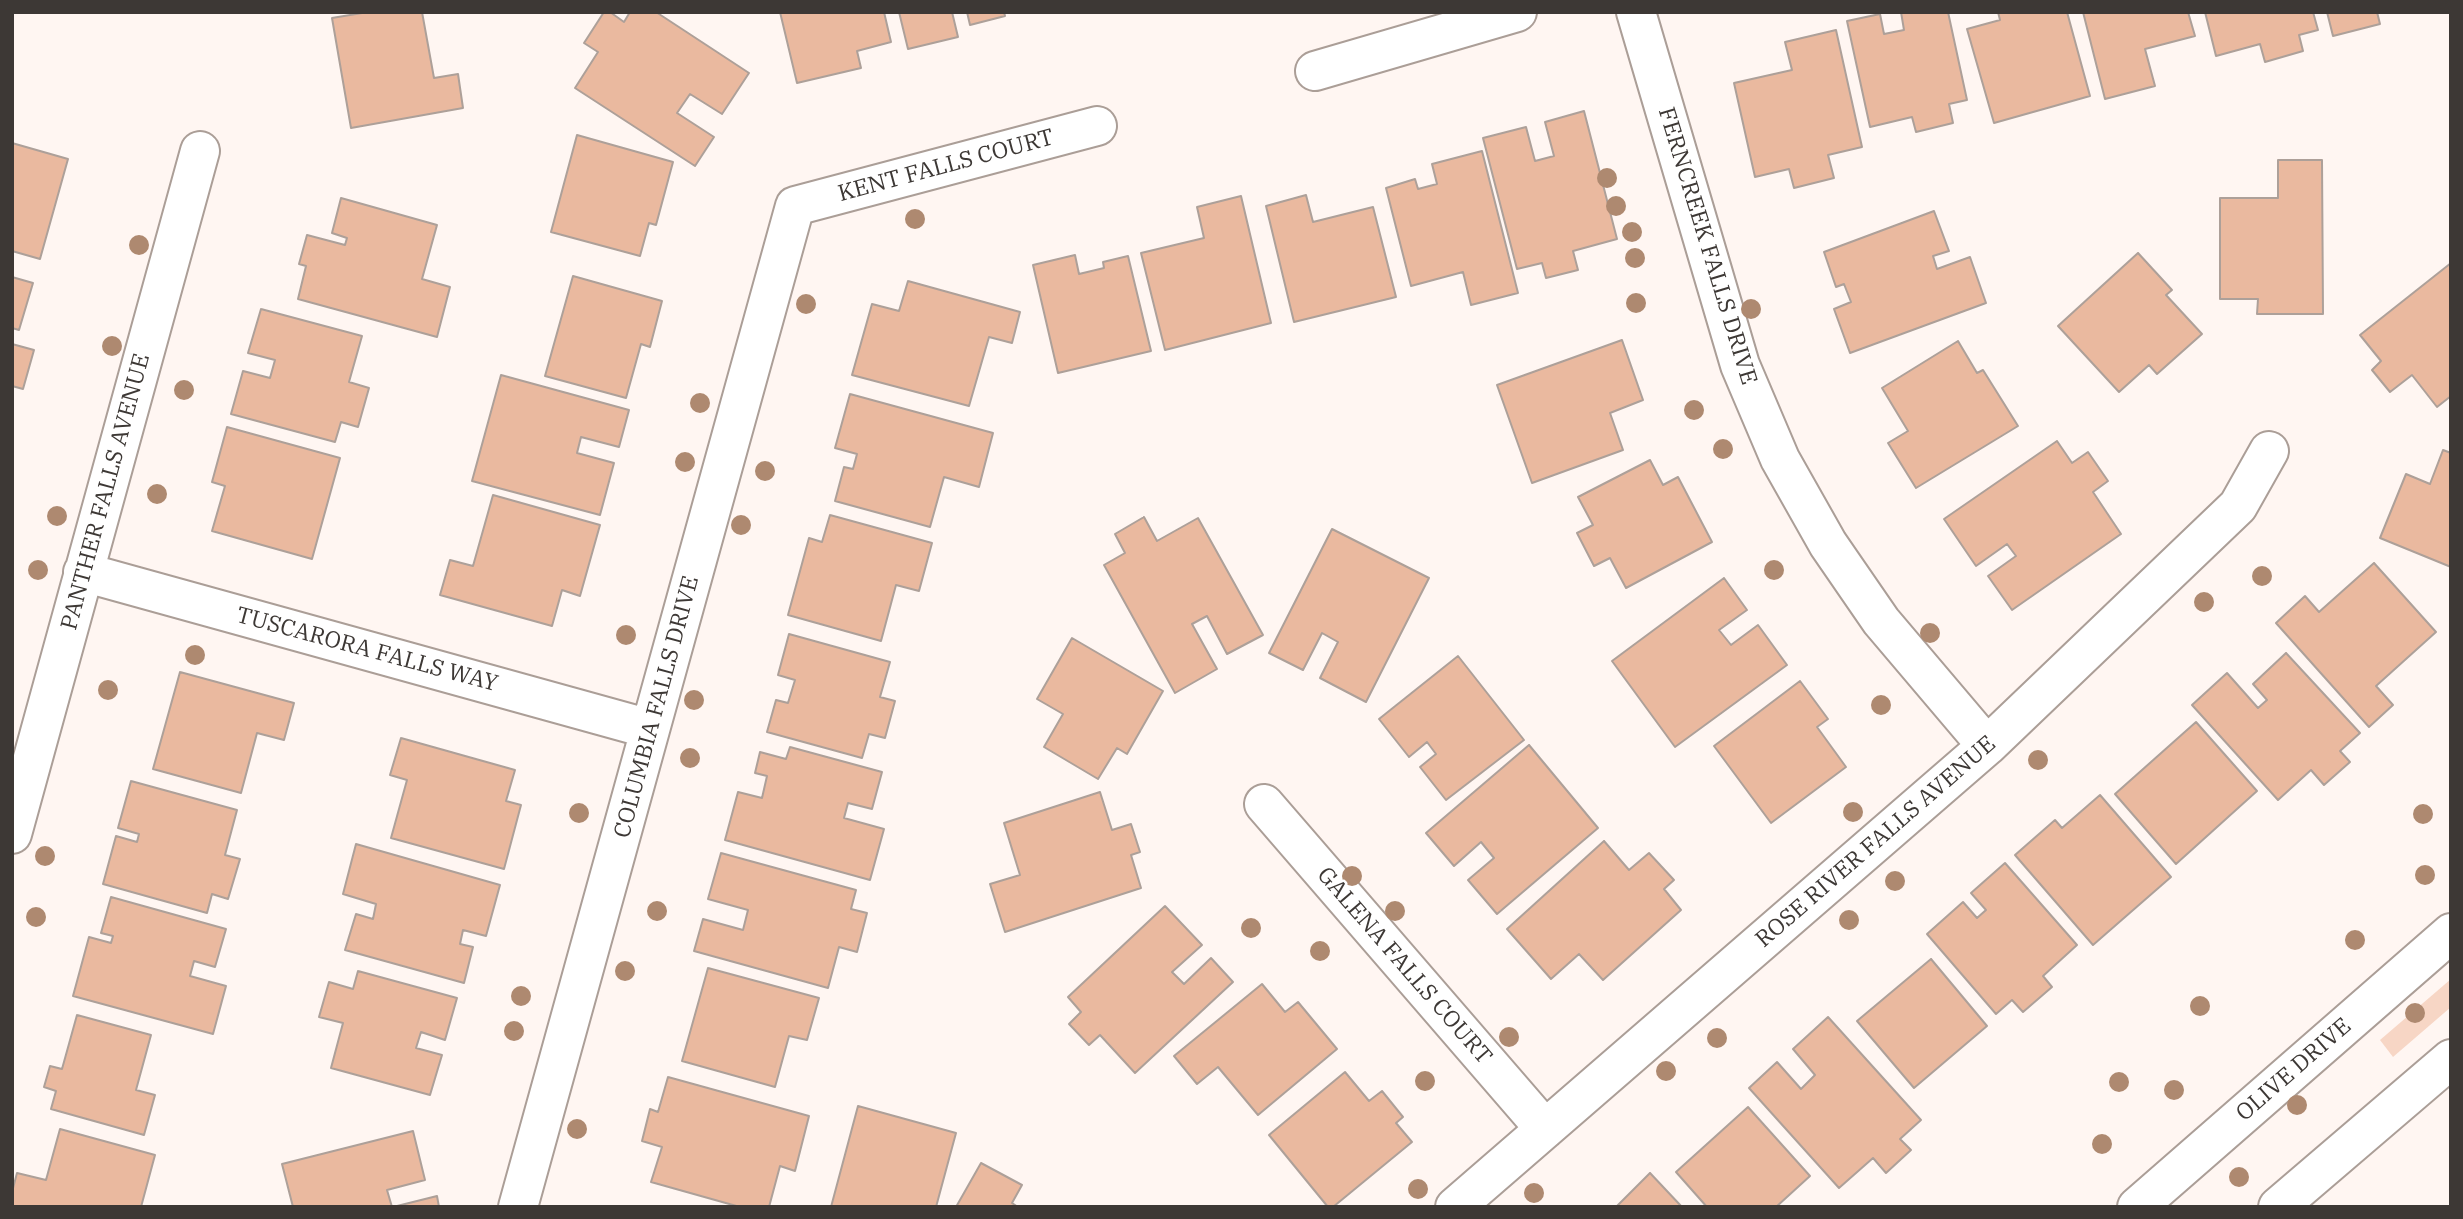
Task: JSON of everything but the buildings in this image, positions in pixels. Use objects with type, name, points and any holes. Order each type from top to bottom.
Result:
[{"type":"street","points":[[1315,71],[1517,12]]},
{"type":"street","name":"FERNCREEK FALLS DRIVE","points":[[1636,12],[1740,365],[1780,458],[1828,544],[1881,621],[1987,746]]},
{"type":"street","name":"KENT FALLS COURT","points":[[795,206],[1097,126]]},
{"type":"street","name":"PANTHER FALLS AVENUE","points":[[12,834],[200,151]]},
{"type":"street","name":"COLUMBIA FALLS DRIVE","points":[[518,1207],[795,206]]},
{"type":"street","name":"ROSE RIVER FALLS AVENUE","points":[[1455,1207],[1987,746],[2238,506],[2269,451]]},
{"type":"street","name":"TUSCARORA FALLS WAY","points":[[83,572],[650,729]]},
{"type":"street","name":"GALENA FALLS COURT","points":[[1264,804],[1545,1129]]},
{"type":"street","name":"OLIVE DRIVE","points":[[2137,1207],[2451,933]]},
{"type":"street","points":[[2278,1207],[2451,1059]]},
{"type":"shaded area","points":[[2451,979],[2451,1007],[2393,1057],[2380,1040]]}]
